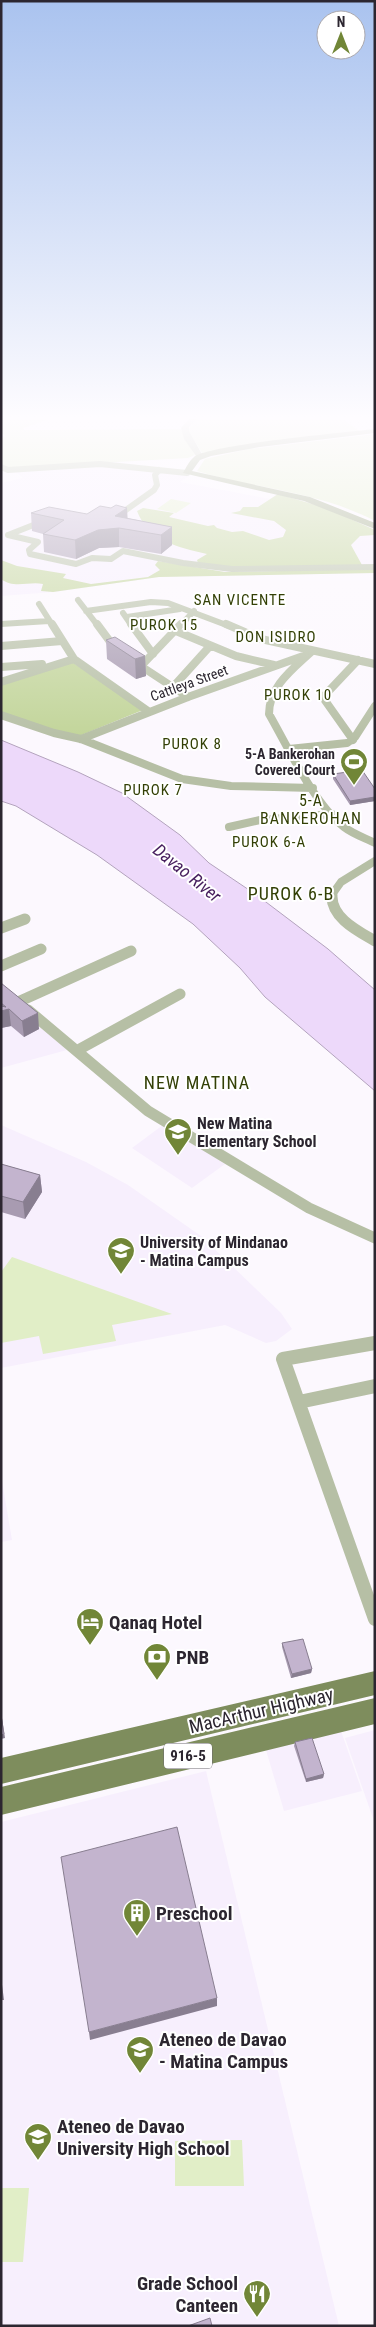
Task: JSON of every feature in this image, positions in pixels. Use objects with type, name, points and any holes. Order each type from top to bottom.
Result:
[{"type":"main road","name":"MacArthur Highway","points":[[1,1771],[375,1683]]},
{"type":"main road","name":"MacArthur Highway","points":[[1,1801],[375,1711]]},
{"type":"street","points":[[27,528],[8,535],[38,542],[28,551],[32,555],[70,564],[84,563],[92,558],[111,559],[123,551],[183,563],[221,568],[375,567]]},
{"type":"street","points":[[78,600],[114,648],[188,697]]},
{"type":"street","points":[[86,611],[156,602],[186,608],[254,637],[310,653],[375,664]]},
{"type":"street","points":[[39,604],[74,659],[148,711]]},
{"type":"street","points":[[117,607],[127,617],[153,654]]},
{"type":"street","points":[[127,617],[186,608]]},
{"type":"street","points":[[141,666],[194,611]]},
{"type":"street","points":[[1,624],[49,621]]},
{"type":"street","points":[[176,631],[236,656],[275,665]]},
{"type":"street","points":[[1,646],[62,642]]},
{"type":"street","points":[[173,687],[210,646]]},
{"type":"street","points":[[310,653],[279,686],[268,707],[270,714],[313,788],[332,814],[350,832],[375,843]]},
{"type":"street","name":"Cattleya Street","points":[[81,739],[148,711],[310,653]]},
{"type":"street","points":[[1,682],[74,659]]},
{"type":"street","points":[[353,740],[324,699],[325,695],[358,660]]},
{"type":"street","points":[[1,667],[61,662]]},
{"type":"street","points":[[289,749],[340,744],[353,740],[375,706]]},
{"type":"street","points":[[1,715],[54,733],[81,739],[170,775],[194,782],[231,786],[313,788]]},
{"type":"street","points":[[229,827],[260,820],[332,814]]},
{"type":"street","points":[[375,861],[341,882],[331,896],[336,912],[375,941]]},
{"type":"street","points":[[1,928],[25,919]]},
{"type":"street","points":[[1,966],[41,949]]},
{"type":"street","points":[[18,1002],[131,951]]},
{"type":"street","points":[[7,992],[78,1050],[127,1095],[193,1140],[309,1208],[375,1238]]},
{"type":"street","points":[[78,1050],[180,994]]},
{"type":"street","points":[[375,1343],[283,1359],[375,1620]]},
{"type":"street","points":[[299,1402],[375,1386]]},
{"type":"shaded area","points":[[1,528],[371,528],[375,530],[375,573],[159,577],[54,592],[1,596]]},
{"type":"shaded area","points":[[1,993],[67,1050],[1,1068]]},
{"type":"shaded area","name":"University of Mindanao - Matina Campus","points":[[1,1125],[86,1162],[128,1185],[201,1236],[281,1313],[292,1329],[276,1341],[266,1343],[225,1325],[1,1368]]},
{"type":"shaded area","name":"New Matina Elementary School","points":[[163,1125],[225,1164],[192,1188],[132,1148]]},
{"type":"shaded area","points":[[1,1475],[12,1540],[1,1542]]},
{"type":"shaded area","points":[[375,1730],[375,1824],[345,1738]]},
{"type":"shaded area","points":[[341,1731],[362,1791],[284,1811],[266,1750]]},
{"type":"shaded area","name":"Ateneo de Davao - Matina Campus","points":[[206,1771],[339,2326],[1,2326],[1,1822]]},
{"type":"green space","points":[[148,528],[217,528],[232,532],[243,531],[269,540],[283,537],[286,530],[283,528],[370,528],[375,530],[375,535],[360,536],[351,545],[362,565],[232,568],[198,563],[197,560],[207,554],[186,549],[166,541]]},
{"type":"green space","points":[[1,560],[17,566],[66,574],[63,578],[91,584],[148,577],[160,570],[155,565],[158,561],[225,572],[375,569],[375,573],[159,577],[53,592],[41,591],[43,584],[11,584],[1,579]]},
{"type":"green space","points":[[72,662],[143,710],[79,736],[58,732],[1,713],[1,684]]},
{"type":"green space","points":[[12,1257],[172,1314],[112,1325],[116,1341],[43,1354],[39,1336],[1,1343],[1,1272]]},
{"type":"green space","points":[[242,2140],[244,2186],[175,2186],[175,2141]]},
{"type":"green space","points":[[1,2188],[29,2188],[23,2262],[1,2262]]},
{"type":"water","name":"Davao River","points":[[1,740],[78,772],[122,793],[180,835],[209,863],[258,896],[328,949],[375,990],[375,1091],[265,997],[240,968],[193,924],[97,855],[16,806],[1,801]]},
{"type":"building","points":[[53,528],[171,528],[161,535],[119,528],[98,530],[75,540],[43,534]]},
{"type":"building","points":[[115,637],[145,656],[135,659],[106,640]]},
{"type":"building","name":"5-A Bankerohan Covered Court","points":[[362,770],[375,789],[375,797],[350,801],[333,774]]},
{"type":"building","points":[[1,983],[38,1013],[22,1021],[9,1009],[1,1011],[1,1006],[6,1007],[1,1003]]},
{"type":"building","points":[[1,1164],[40,1175],[23,1202],[1,1196]]},
{"type":"building","points":[[303,1639],[312,1669],[292,1674],[282,1643]]},
{"type":"building","points":[[1,1715],[4,1734],[1,1735]]},
{"type":"building","points":[[312,1738],[324,1774],[306,1779],[295,1742]]},
{"type":"building","name":"Preschool","points":[[177,1827],[217,1998],[89,2032],[61,1857]]},
{"type":"building","points":[[210,2318],[212,2326],[188,2326]]},
{"type":"place","name":"5-A Bankerohan Covered Court","points":[[354,786]]},
{"type":"place","name":"New Matina Elementary School","points":[[178,1156]]},
{"type":"place","name":"University of Mindanao - Matina Campus","points":[[121,1275]]},
{"type":"place","name":"Qanaq Hotel","points":[[90,1646]]},
{"type":"place","name":"PNB","points":[[157,1681]]},
{"type":"place","name":"Preschool","points":[[137,1937]]},
{"type":"place","name":"Ateneo de Davao - Matina Campus","points":[[140,2074]]},
{"type":"place","name":"Ateneo de Davao University High School","points":[[38,2161]]},
{"type":"place","name":"Grade School Canteen","points":[[257,2318]]},
{"type":"district","name":"SAN VICENTE","points":[[240,600]]},
{"type":"district","name":"PUROK 15","points":[[164,625]]},
{"type":"district","name":"DON ISIDRO","points":[[276,637]]},
{"type":"district","name":"PUROK 10","points":[[298,695]]},
{"type":"district","name":"PUROK 8","points":[[192,744]]},
{"type":"district","name":"PUROK 7","points":[[153,790]]},
{"type":"district","name":"5-A BANKEROHAN","points":[[311,809]]},
{"type":"district","name":"PUROK 6-A","points":[[269,842]]},
{"type":"district","name":"PUROK 6-B","points":[[291,894]]},
{"type":"district","name":"NEW MATINA","points":[[197,1083]]}]
